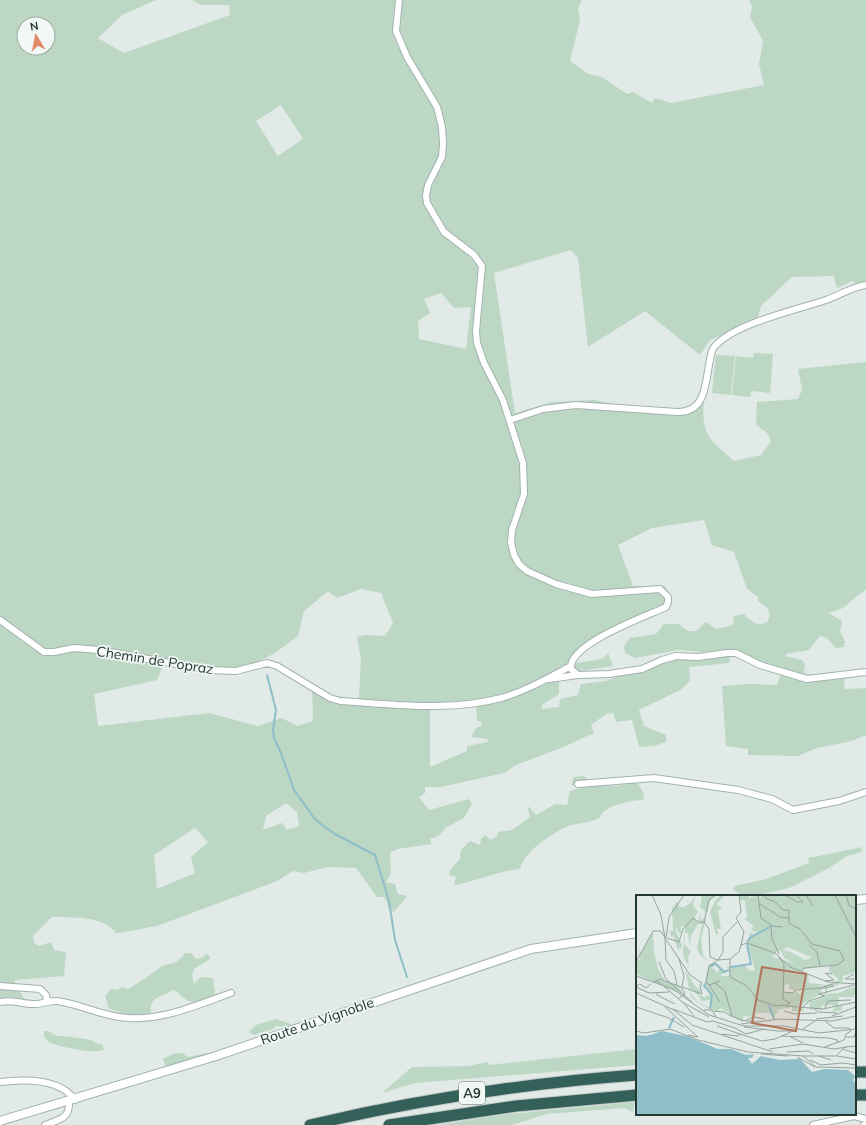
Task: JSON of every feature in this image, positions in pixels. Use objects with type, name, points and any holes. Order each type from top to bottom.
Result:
[{"type":"highway","name":"A9","points":[[310,1125],[454,1096],[552,1083],[636,1075]]},
{"type":"highway","name":"A9","points":[[389,1125],[516,1106],[636,1095]]},
{"type":"street","points":[[399,0],[396,31],[407,57],[437,107],[442,127],[442,157],[428,185],[426,195],[427,203],[444,232],[474,254],[482,266],[476,331],[477,343],[484,363],[503,400],[524,472],[524,494],[512,530],[511,543],[514,555],[519,564],[527,571],[556,584],[592,594],[660,589],[668,597],[666,607],[604,635],[576,656],[571,666],[573,671],[578,675]]},
{"type":"street","points":[[510,420],[543,409],[576,405],[677,412],[690,411],[697,406],[702,397],[711,351],[714,346],[722,340],[780,313],[825,300],[855,286],[866,285]]},
{"type":"street","name":"Chemin de Popraz","points":[[0,620],[44,652],[54,652],[74,648],[99,650],[209,670],[236,671],[267,663],[277,666],[330,698],[340,701],[410,705],[466,704],[500,698],[536,685],[571,666]]},
{"type":"street","name":"Chemin de Popraz","points":[[546,680],[578,675],[609,674],[642,669],[662,660],[676,656],[698,657],[727,653],[736,653],[760,664],[807,679],[866,672]]},
{"type":"street","points":[[578,784],[654,778],[738,790],[772,799],[792,810],[839,801],[866,792]]},
{"type":"street","points":[[856,900],[866,899]]},
{"type":"street","name":"Route du Vignoble","points":[[0,1121],[216,1056],[531,949],[636,933]]},
{"type":"street","points":[[0,986],[40,989],[46,996],[47,1001]]},
{"type":"street","points":[[0,1002],[15,1001],[43,1004],[47,1001],[58,1001],[116,1017],[138,1018],[172,1015],[231,993]]},
{"type":"street","points":[[0,1082],[42,1082],[64,1088],[72,1100],[66,1116],[45,1125]]},
{"type":"street","points":[[813,1125],[854,1116],[866,1119]]},
{"type":"green space","points":[[0,0],[156,0],[122,15],[98,38],[124,53],[230,15],[229,5],[201,5],[192,0],[582,0],[578,9],[580,20],[570,61],[588,74],[602,77],[627,94],[633,92],[652,103],[655,98],[671,103],[764,85],[759,64],[763,41],[750,17],[752,7],[749,0],[866,0],[866,289],[852,281],[837,288],[834,276],[792,277],[761,306],[757,320],[710,340],[700,355],[645,311],[588,347],[578,258],[571,250],[494,273],[515,413],[552,402],[595,400],[660,414],[689,413],[704,398],[704,420],[708,435],[718,447],[734,461],[761,455],[771,441],[767,433],[756,425],[757,402],[798,399],[802,390],[798,369],[866,362],[866,589],[843,608],[829,613],[842,621],[840,631],[845,642],[844,647],[836,648],[827,638],[820,636],[809,650],[786,654],[785,656],[802,660],[805,664],[805,674],[845,677],[844,687],[846,689],[866,688],[866,735],[852,741],[817,748],[798,756],[748,755],[748,749],[726,746],[722,686],[750,684],[777,685],[781,673],[769,664],[759,663],[728,649],[702,652],[678,650],[635,658],[625,653],[624,646],[630,638],[656,634],[664,624],[679,624],[685,629],[696,631],[706,622],[716,629],[733,625],[734,616],[744,614],[751,621],[760,624],[767,622],[770,616],[768,608],[758,601],[758,597],[747,589],[734,552],[712,545],[704,520],[652,528],[618,545],[633,586],[665,586],[671,596],[672,604],[618,630],[590,646],[581,655],[576,663],[602,659],[608,653],[613,666],[573,672],[559,679],[559,694],[542,705],[542,709],[559,707],[560,699],[578,695],[581,684],[606,681],[644,666],[674,657],[730,655],[729,663],[689,667],[690,681],[682,689],[639,710],[644,726],[666,735],[666,742],[654,746],[639,747],[632,720],[616,722],[613,713],[606,714],[591,725],[594,733],[561,748],[516,765],[504,773],[441,787],[425,787],[425,793],[419,797],[429,810],[469,799],[472,804],[464,818],[447,827],[438,836],[430,839],[431,844],[397,849],[390,853],[391,874],[386,882],[395,884],[398,894],[407,896],[394,912],[387,907],[388,904],[384,897],[377,897],[356,868],[327,867],[304,873],[293,871],[277,881],[157,926],[131,931],[116,933],[110,927],[95,920],[52,917],[33,936],[34,943],[39,946],[51,942],[54,950],[66,952],[64,976],[14,980],[27,1005],[0,1003]],"holes":[[[281,105],[303,139],[278,156],[256,121]],[[441,293],[454,308],[471,307],[466,349],[419,339],[418,321],[430,313],[424,299]],[[361,589],[381,593],[393,623],[385,636],[365,635],[357,637],[361,659],[359,700],[326,694],[312,685],[313,721],[297,726],[282,718],[258,726],[209,713],[98,726],[94,694],[157,680],[166,659],[201,667],[229,670],[253,664],[277,652],[298,636],[304,611],[328,591],[337,598]],[[476,705],[477,721],[481,722],[482,726],[476,728],[471,737],[487,739],[488,742],[467,746],[467,751],[430,767],[430,706]],[[286,803],[297,812],[299,826],[287,830],[282,823],[263,830],[266,816]],[[195,828],[208,842],[191,857],[195,873],[157,889],[154,855]]]},
{"type":"green space","points":[[754,353],[773,354],[770,393],[751,391],[750,397],[732,395],[736,356],[753,358]]},
{"type":"green space","points":[[716,355],[735,356],[731,395],[712,393]]},
{"type":"green space","points":[[584,776],[591,786],[617,786],[637,782],[644,794],[643,800],[618,804],[602,813],[596,820],[569,826],[560,830],[538,844],[522,862],[520,869],[506,871],[457,885],[454,884],[456,877],[449,875],[450,870],[460,859],[461,850],[470,841],[480,845],[481,839],[485,835],[491,840],[497,836],[498,832],[512,830],[530,817],[527,805],[536,815],[555,804],[567,805],[570,791],[580,788],[577,785],[571,785],[574,777]]},
{"type":"green space","points":[[863,847],[861,852],[847,856],[829,868],[789,888],[758,895],[741,895],[733,890],[735,886],[766,879],[809,863],[808,858]]},
{"type":"green space","points":[[185,953],[191,953],[196,959],[202,958],[206,954],[210,956],[210,959],[194,969],[192,975],[194,984],[201,977],[213,978],[215,992],[213,997],[201,1002],[190,1002],[173,990],[160,996],[153,1002],[151,1005],[150,1015],[119,1016],[120,1012],[109,1009],[105,996],[111,989],[117,990],[122,987],[128,989],[161,967],[178,961]]},
{"type":"green space","points":[[276,1019],[294,1025],[289,1027],[276,1026],[273,1029],[254,1035],[249,1032],[256,1025]]},
{"type":"green space","points":[[44,1031],[48,1031],[57,1036],[91,1040],[102,1045],[104,1049],[100,1051],[87,1051],[56,1045],[49,1042],[44,1037]]},
{"type":"green space","points":[[636,1049],[636,1065],[415,1083],[382,1093],[412,1067],[468,1066],[488,1062],[489,1065]]},
{"type":"green space","points":[[175,1053],[182,1053],[188,1057],[208,1053],[211,1055],[166,1068],[163,1059]]},
{"type":"green space","points":[[635,1102],[633,1112],[624,1108],[547,1114],[512,1125],[438,1125],[501,1115]]},
{"type":"waterway","points":[[267,675],[276,710],[273,729],[274,738],[294,790],[315,819],[321,824],[335,834],[375,855],[389,901],[395,940],[407,977]]}]
